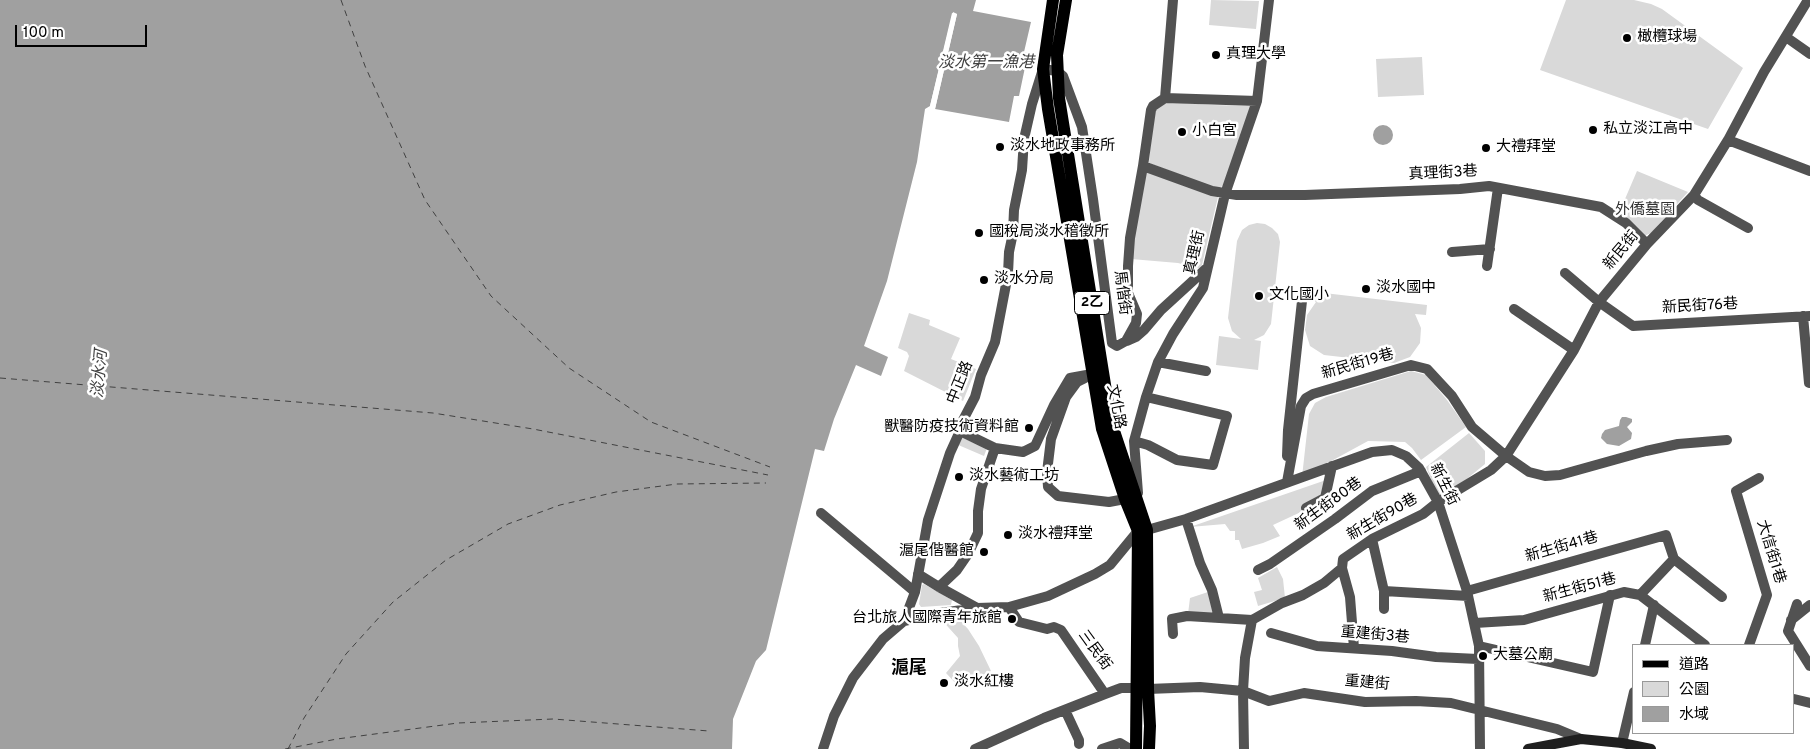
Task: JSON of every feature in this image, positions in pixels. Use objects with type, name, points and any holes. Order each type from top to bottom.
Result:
[{"type":"main road","name":"中正路","points":[[1043,68],[1054,0]]},
{"type":"main road","name":"2乙","points":[[1057,71],[1066,0]]},
{"type":"main road","name":"文化路","points":[[1043,68],[1048,109],[1102,430],[1125,499],[1143,531]]},
{"type":"main road","name":"文化路","points":[[1057,71],[1061,108],[1112,422],[1138,504],[1143,531],[1143,688],[1136,749]]},
{"type":"main road","name":"文化路","points":[[1143,688],[1150,726],[1149,749]]},
{"type":"main road","points":[[1528,749],[1581,739],[1622,743],[1651,749]]},
{"type":"street","points":[[1172,0],[1164,98],[1257,101]]},
{"type":"street","name":"真理街","points":[[1138,504],[1134,441],[1158,362],[1173,334],[1203,288],[1225,194],[1257,101],[1269,0]]},
{"type":"street","name":"新民街","points":[[1438,502],[1491,470],[1506,456],[1574,350],[1599,302],[1647,244],[1694,195],[1728,140],[1764,72],[1807,5]]},
{"type":"street","points":[[1786,37],[1810,54]]},
{"type":"street","points":[[1043,68],[1057,71]]},
{"type":"street","name":"中正路","points":[[823,749],[834,716],[853,678],[883,639],[904,621],[915,592],[928,520],[950,453],[962,422],[975,398],[981,375],[995,342],[1008,274],[1014,210],[1022,170],[1024,140],[1043,68]]},
{"type":"street","name":"馬偕街","points":[[1057,71],[1063,76],[1082,127],[1094,199],[1112,342],[1117,346],[1126,341],[1136,323],[1136,314],[1128,293],[1130,238],[1151,110],[1153,106],[1164,98]]},
{"type":"street","points":[[1728,140],[1810,171]]},
{"type":"street","name":"真理街3巷","points":[[1143,166],[1225,194],[1305,195],[1460,189],[1488,186],[1601,207],[1626,223],[1647,244]]},
{"type":"street","points":[[1487,266],[1498,188]]},
{"type":"street","points":[[1694,195],[1698,200],[1748,228]]},
{"type":"street","points":[[1452,252],[1490,249]]},
{"type":"street","points":[[1126,341],[1136,337],[1144,330],[1161,310],[1208,267]]},
{"type":"street","name":"新民街76巷","points":[[1565,273],[1599,302],[1633,326],[1807,316]]},
{"type":"street","points":[[1287,482],[1288,430],[1302,301]]},
{"type":"street","points":[[1514,309],[1574,350]]},
{"type":"street","points":[[1807,316],[1808,383]]},
{"type":"street","points":[[1158,362],[1206,371]]},
{"type":"street","name":"新民街19巷","points":[[1287,482],[1301,406],[1306,398],[1313,394],[1411,365],[1427,369],[1452,396],[1472,427],[1506,456],[1529,472],[1545,476],[1560,475],[1678,444],[1728,440]]},
{"type":"street","points":[[960,431],[995,448],[1023,452],[1036,446],[1054,405],[1070,378],[1092,374]]},
{"type":"street","points":[[1092,374],[1076,382],[1066,397],[1051,439],[1047,472],[1048,487],[1058,496],[1109,502],[1125,499]]},
{"type":"street","points":[[1134,441],[1148,444],[1177,460],[1213,465],[1227,416],[1146,397]]},
{"type":"street","points":[[939,587],[957,570],[968,554],[978,533],[981,489],[995,448]]},
{"type":"street","name":"新生街","points":[[1143,531],[1186,519],[1372,452],[1392,450],[1406,456],[1420,471],[1438,502],[1468,593],[1479,646],[1480,749]]},
{"type":"street","points":[[1306,508],[1325,498],[1332,466]]},
{"type":"street","name":"新生街80巷","points":[[1258,570],[1270,564],[1335,519],[1372,491],[1420,471]]},
{"type":"street","name":"大信街1巷","points":[[1749,644],[1768,595],[1736,491],[1759,478]]},
{"type":"street","name":"新生街90巷","points":[[1252,620],[1282,603],[1317,587],[1342,568],[1343,559],[1372,539],[1423,514],[1438,502]]},
{"type":"street","points":[[821,513],[915,592]]},
{"type":"street","points":[[1186,519],[1200,563],[1212,590],[1218,618]]},
{"type":"street","points":[[904,621],[940,613],[977,608],[1009,607],[1048,596],[1110,565],[1143,531]]},
{"type":"street","name":"新生街41巷","points":[[1384,591],[1468,593],[1666,534],[1674,559]]},
{"type":"street","points":[[1372,539],[1384,591],[1384,609]]},
{"type":"street","points":[[1705,644],[1640,595],[1674,559],[1722,597]]},
{"type":"street","points":[[1342,568],[1350,597],[1354,648]]},
{"type":"street","points":[[918,574],[977,608]]},
{"type":"street","name":"新生街51巷","points":[[1475,623],[1524,620],[1624,592],[1640,595]]},
{"type":"street","points":[[1479,646],[1593,672],[1610,595]]},
{"type":"street","points":[[1796,604],[1788,631],[1810,666]]},
{"type":"street","points":[[1644,644],[1654,605]]},
{"type":"street","points":[[1791,620],[1810,605]]},
{"type":"street","name":"三民街","points":[[1009,607],[1018,622],[1047,629],[1054,627],[1061,630],[1105,694]]},
{"type":"street","points":[[1173,634],[1172,619],[1187,616],[1252,620],[1245,658],[1243,690],[1244,749]]},
{"type":"street","name":"重建街3巷","points":[[1270,633],[1317,646],[1478,659]]},
{"type":"street","name":"重建街","points":[[975,749],[1121,688],[1200,686],[1243,690],[1269,701],[1304,693],[1365,702],[1416,701],[1451,703],[1557,729],[1581,739]]},
{"type":"street","points":[[1795,698],[1810,704]]},
{"type":"street","points":[[1622,743],[1632,700]]},
{"type":"street","points":[[1065,710],[1080,740],[1077,747]]},
{"type":"street","points":[[1102,749],[1120,744],[1130,749]]},
{"type":"green space","points":[[1211,0],[1259,1],[1256,29],[1209,25]]},
{"type":"green space","name":"橄欖球場","points":[[1566,0],[1634,0],[1651,4],[1662,9],[1743,68],[1708,129],[1540,70]]},
{"type":"green space","points":[[1422,57],[1424,95],[1378,97],[1376,59]]},
{"type":"green space","points":[[1170,102],[1254,106],[1224,185],[1218,189],[1149,163],[1153,108]]},
{"type":"green space","points":[[1144,171],[1218,197],[1201,269],[1178,263],[1131,259]]},
{"type":"green space","name":"外僑墓園","points":[[1637,171],[1688,192],[1651,233],[1644,236],[1619,213]]},
{"type":"green space","points":[[1265,224],[1272,228],[1278,234],[1280,242],[1271,324],[1264,335],[1254,340],[1261,341],[1258,370],[1216,365],[1219,336],[1241,339],[1232,331],[1228,318],[1237,241],[1242,230],[1249,225]]},
{"type":"green space","points":[[1307,291],[1427,305],[1426,315],[1415,314],[1421,328],[1420,343],[1410,357],[1394,363],[1324,355],[1310,346],[1305,330],[1307,315],[1316,302],[1306,301]]},
{"type":"green space","points":[[909,313],[930,320],[929,325],[960,338],[951,359],[976,369],[963,401],[904,371],[909,356],[907,352],[898,348]]},
{"type":"green space","points":[[1411,371],[1426,375],[1466,427],[1421,460],[1405,442],[1368,441],[1302,477],[1309,414],[1315,403],[1326,397]]},
{"type":"green space","points":[[1469,433],[1485,451],[1485,464],[1440,501],[1426,467]]},
{"type":"green space","points":[[958,436],[987,448],[984,456],[956,444]]},
{"type":"green space","points":[[1329,479],[1316,505],[1273,525],[1280,536],[1263,543],[1242,549],[1239,540],[1235,540],[1235,531],[1230,531],[1225,524],[1190,527]]},
{"type":"green space","points":[[1277,567],[1283,579],[1285,598],[1258,606],[1254,592],[1262,590],[1258,578]]},
{"type":"green space","points":[[924,584],[952,600],[951,605],[921,607],[919,604],[922,585]]},
{"type":"green space","points":[[1208,592],[1214,616],[1188,614],[1190,598]]},
{"type":"green space","points":[[956,616],[968,629],[979,646],[991,671],[959,687],[946,673],[960,656],[958,638],[940,618]]},
{"type":"water","points":[[0,0],[976,0],[973,11],[1031,22],[1024,52],[1028,53],[1019,96],[1014,96],[1009,122],[935,109],[957,14],[952,13],[930,106],[925,109],[917,162],[887,281],[864,346],[888,357],[881,376],[856,365],[834,419],[824,451],[815,449],[766,650],[756,661],[733,719],[732,749],[0,749]]},
{"type":"water","points":[[1383,125],[1390,128],[1393,135],[1390,142],[1383,145],[1376,142],[1373,135],[1376,128]]},
{"type":"water","points":[[1622,417],[1632,419],[1632,422],[1627,427],[1632,433],[1631,439],[1619,446],[1607,444],[1601,438],[1602,434],[1605,430],[1619,426]]},
{"type":"pier","points":[[953,12],[957,14],[935,109],[933,108],[946,51],[932,107],[930,106]]},
{"type":"ferry route","points":[[341,0],[365,66],[425,200],[491,296],[569,368],[651,422],[770,467]]},
{"type":"ferry route","points":[[0,378],[433,413],[533,429],[768,475]]},
{"type":"ferry route","points":[[288,749],[304,718],[346,654],[393,602],[446,560],[508,524],[560,505],[616,492],[677,484],[766,483]]},
{"type":"ferry route","points":[[285,749],[337,739],[458,723],[553,719],[709,731]]},
{"type":"place","name":"橄欖球場","points":[[1627,38]]},
{"type":"place","name":"真理大學","points":[[1216,55]]},
{"type":"place","name":"私立淡江高中","points":[[1593,130]]},
{"type":"place","name":"小白宮","points":[[1182,132]]},
{"type":"place","name":"淡水地政事務所","points":[[1000,147]]},
{"type":"place","name":"大禮拜堂","points":[[1486,148]]},
{"type":"place","name":"國稅局淡水稽徵所","points":[[979,233]]},
{"type":"place","name":"淡水分局","points":[[984,280]]},
{"type":"place","name":"淡水國中","points":[[1366,289]]},
{"type":"place","name":"文化國小","points":[[1259,296]]},
{"type":"place","name":"獸醫防疫技術資料館","points":[[1029,428]]},
{"type":"place","name":"淡水藝術工坊","points":[[959,477]]},
{"type":"place","name":"淡水禮拜堂","points":[[1008,535]]},
{"type":"place","name":"滬尾偕醫館","points":[[984,552]]},
{"type":"place","name":"台北旅人國際青年旅館","points":[[1012,619]]},
{"type":"place","name":"大墓公廟","points":[[1483,656]]},
{"type":"place","name":"淡水紅樓","points":[[944,683]]},
{"type":"district","name":"滬尾","points":[[909,669]]},
{"type":"water label","name":"淡水第一漁港","points":[[986,64]]},
{"type":"water label","name":"淡水河","points":[[101,374]]}]
